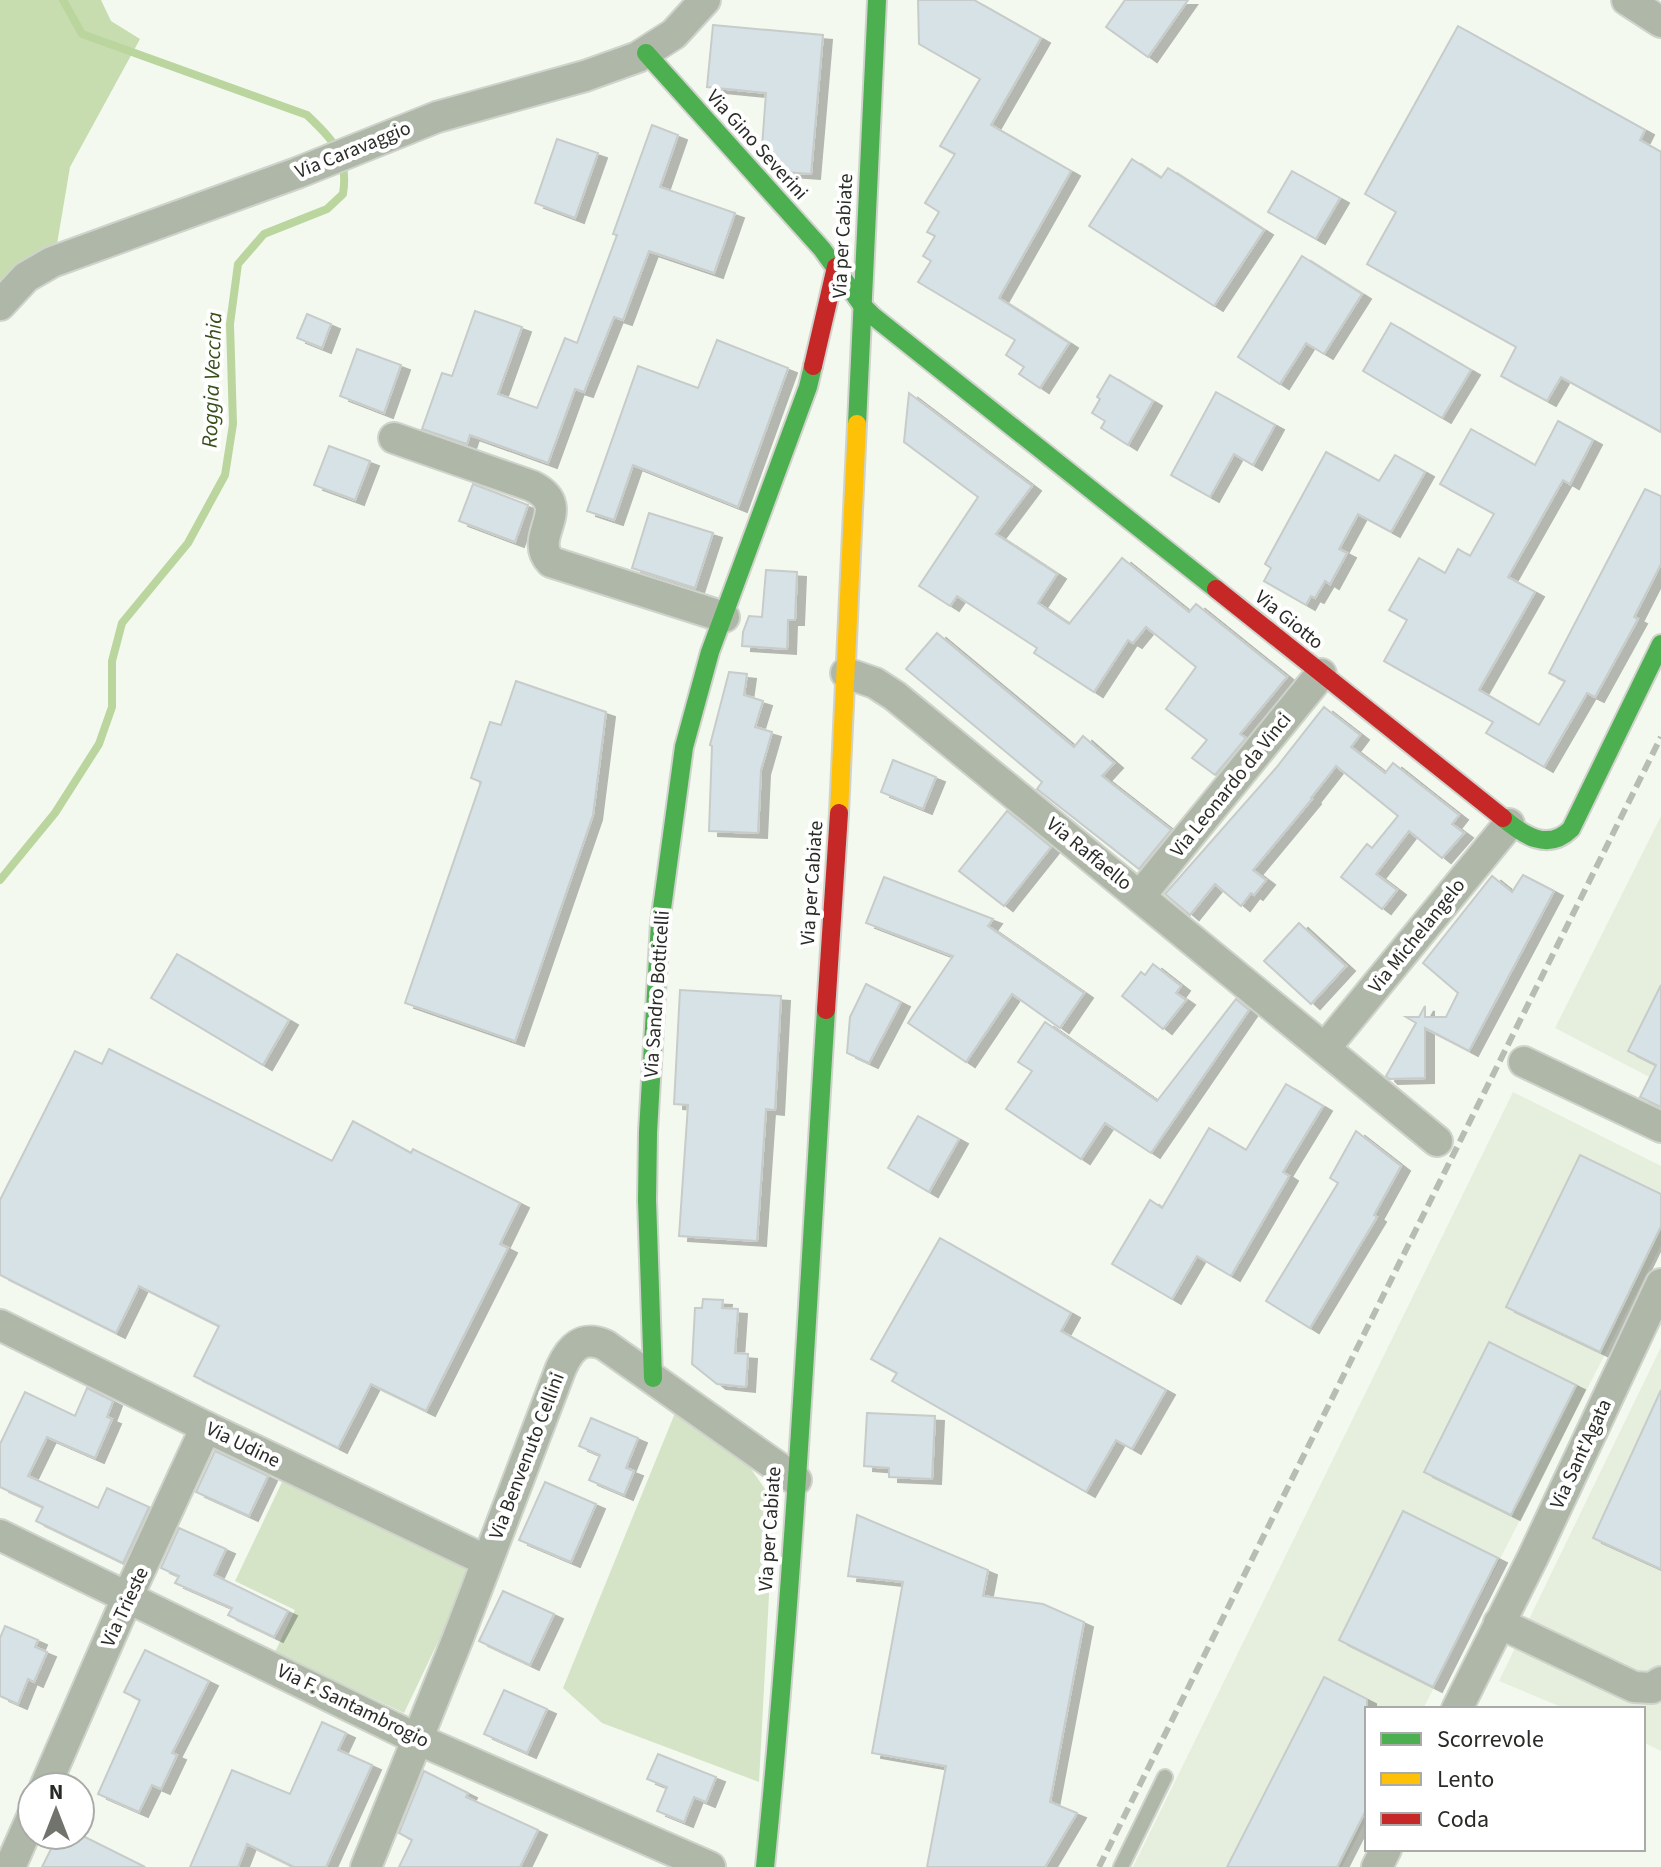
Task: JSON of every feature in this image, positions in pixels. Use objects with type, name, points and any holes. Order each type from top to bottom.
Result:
[{"type":"street","name":"Via Caravaggio","points":[[0,305],[26,277],[52,262],[326,162],[437,117],[585,76],[646,53],[674,34],[705,0]]},
{"type":"street","name":"Via per Cabiate","points":[[765,1867],[796,1480],[846,673],[877,0]]},
{"type":"street","points":[[1627,0],[1661,22]]},
{"type":"street","name":"Via Gino Severini","points":[[646,53],[836,267]]},
{"type":"street","name":"Via Giotto","points":[[836,267],[862,305],[1525,836],[1554,841],[1566,836],[1661,644]]},
{"type":"street","name":"Via Sandro Botticelli","points":[[653,1378],[647,1155],[660,923],[687,734],[702,676],[808,387],[836,267]]},
{"type":"street","points":[[394,438],[532,486],[544,493],[552,513],[542,545],[551,562],[724,617]]},
{"type":"street","name":"Via Raffaello","points":[[846,673],[875,683],[895,696],[1437,1141]]},
{"type":"street","name":"Via Leonardo da Vinci","points":[[1140,896],[1321,674]]},
{"type":"street","name":"Via Michelangelo","points":[[1325,1048],[1509,824]]},
{"type":"street","points":[[1524,1062],[1661,1127]]},
{"type":"street","name":"Via Sant'Agata","points":[[1458,1707],[1661,1284]]},
{"type":"street","name":"Via Udine","points":[[0,1325],[487,1561]]},
{"type":"street","name":"Via Benvenuto Cellini","points":[[366,1867],[561,1368],[572,1348],[583,1342],[605,1345],[796,1480]]},
{"type":"street","name":"Via Trieste","points":[[52,1771],[206,1427]]},
{"type":"street","name":"Via F. Santambrogio","points":[[0,1535],[417,1739],[710,1867]]},
{"type":"street","points":[[1499,1623],[1634,1687],[1652,1688],[1661,1682]]},
{"type":"lane","points":[[1121,1867],[1165,1777]]},
{"type":"shaded area","points":[[1661,816],[1661,1083],[1555,1028]]},
{"type":"shaded area","points":[[1513,1092],[1661,1166],[1661,1245],[1424,1707],[1365,1707],[1365,1822],[1342,1867],[1133,1867]]},
{"type":"shaded area","points":[[1661,1347],[1661,1751],[1645,1743],[1645,1707],[1561,1707],[1499,1681]]},
{"type":"green space","points":[[0,0],[101,0],[111,21],[140,39],[70,167],[56,250],[0,289]]},
{"type":"green space","points":[[675,1413],[747,1463],[774,1502],[759,1782],[602,1723],[563,1688]]},
{"type":"green space","points":[[284,1478],[473,1569],[404,1713],[275,1652],[295,1610],[235,1581]]},
{"type":"building","points":[[918,0],[974,0],[1041,38],[991,125],[1071,171],[999,298],[1069,343],[1040,388],[1019,374],[1024,367],[1006,355],[1015,340],[918,282],[931,261],[923,256],[935,236],[927,232],[939,212],[925,203],[955,154],[940,146],[980,79],[919,44]]},
{"type":"building","points":[[1125,0],[1188,0],[1148,57],[1106,27]]},
{"type":"building","points":[[713,25],[823,35],[811,174],[784,172],[762,147],[766,93],[707,87]]},
{"type":"building","points":[[1458,26],[1645,130],[1640,140],[1661,152],[1661,432],[1561,377],[1547,401],[1501,376],[1516,347],[1367,264],[1396,212],[1365,194]]},
{"type":"building","points":[[652,125],[678,135],[660,187],[735,213],[714,273],[649,251],[623,320],[614,317],[584,392],[575,389],[548,463],[470,435],[467,444],[422,429],[442,373],[452,376],[475,311],[522,327],[498,394],[537,408],[565,338],[577,343],[617,235],[613,234]]},
{"type":"building","points":[[557,139],[598,153],[575,218],[535,203]]},
{"type":"building","points":[[1132,159],[1161,178],[1168,168],[1264,230],[1214,306],[1089,226]]},
{"type":"building","points":[[1292,171],[1340,198],[1316,239],[1268,212]]},
{"type":"building","points":[[1302,256],[1362,294],[1324,354],[1306,343],[1280,384],[1238,357]]},
{"type":"building","points":[[307,314],[331,324],[322,348],[297,338]]},
{"type":"building","points":[[1391,323],[1471,370],[1442,418],[1363,371]]},
{"type":"building","points":[[717,340],[788,368],[738,507],[633,465],[614,520],[587,511],[638,366],[698,388]]},
{"type":"building","points":[[357,349],[401,365],[384,413],[340,396]]},
{"type":"building","points":[[1110,375],[1153,401],[1128,445],[1101,428],[1105,421],[1092,413]]},
{"type":"building","points":[[1216,392],[1275,425],[1253,465],[1234,454],[1210,497],[1171,475]]},
{"type":"building","points":[[909,393],[1032,486],[996,534],[1057,574],[1038,603],[1069,624],[1122,558],[1189,612],[1196,604],[1287,677],[1240,734],[1246,738],[1215,775],[1192,758],[1207,740],[1166,709],[1196,667],[1146,627],[1133,643],[1128,640],[1094,692],[1034,653],[1037,648],[957,596],[950,606],[919,586],[978,497],[904,442]]},
{"type":"building","points":[[1558,421],[1593,440],[1570,484],[1563,480],[1508,577],[1535,592],[1479,690],[1539,725],[1565,681],[1549,673],[1645,489],[1661,496],[1661,564],[1634,617],[1638,619],[1595,697],[1587,693],[1544,767],[1486,733],[1493,722],[1384,661],[1407,620],[1389,610],[1419,558],[1445,573],[1458,549],[1470,556],[1494,514],[1440,484],[1471,429],[1535,465]]},
{"type":"building","points":[[329,446],[370,461],[355,500],[314,485]]},
{"type":"building","points":[[1326,452],[1379,481],[1395,455],[1425,472],[1391,532],[1358,514],[1339,549],[1347,553],[1330,584],[1325,581],[1315,598],[1311,596],[1306,605],[1264,581],[1271,568],[1265,564]]},
{"type":"building","points":[[473,484],[528,505],[515,542],[459,521]]},
{"type":"building","points":[[649,513],[713,533],[695,588],[632,568]]},
{"type":"building","points":[[766,570],[797,572],[795,620],[788,620],[787,649],[742,646],[749,616],[762,617]]},
{"type":"building","points":[[937,633],[1074,747],[1083,736],[1114,763],[1102,776],[1171,830],[1139,869],[1037,789],[1042,782],[906,669]]},
{"type":"building","points":[[729,672],[747,674],[744,695],[763,701],[755,727],[772,732],[761,770],[758,833],[709,831],[710,745]]},
{"type":"building","points":[[516,681],[606,712],[593,815],[515,1041],[405,1003],[481,782],[471,778],[490,722],[501,725]]},
{"type":"building","points":[[1324,707],[1360,735],[1351,747],[1385,773],[1393,763],[1459,815],[1452,824],[1464,833],[1442,858],[1409,831],[1376,874],[1397,890],[1382,909],[1341,877],[1367,844],[1372,848],[1398,816],[1336,766],[1253,870],[1266,880],[1254,895],[1251,893],[1241,906],[1215,884],[1190,915],[1165,894],[1276,768]]},
{"type":"building","points":[[893,760],[936,777],[923,809],[881,792]]},
{"type":"building","points":[[1007,811],[1051,847],[1004,906],[959,871]]},
{"type":"building","points":[[1523,875],[1554,891],[1469,1051],[1425,1028],[1425,1078],[1389,1079],[1386,1076],[1416,1023],[1406,1017],[1419,1017],[1425,1006],[1425,1017],[1446,1017],[1458,993],[1423,963],[1492,876],[1512,892]]},
{"type":"building","points":[[884,877],[993,919],[988,926],[1084,993],[1060,1028],[1012,994],[966,1062],[908,1023],[953,956],[866,923]]},
{"type":"building","points":[[1299,923],[1346,966],[1311,1004],[1264,961]]},
{"type":"building","points":[[177,954],[289,1020],[263,1065],[151,998]]},
{"type":"building","points":[[1153,964],[1181,986],[1176,993],[1186,1000],[1163,1029],[1122,996],[1141,972],[1145,975]]},
{"type":"building","points":[[866,984],[901,1002],[869,1063],[847,1053],[850,1017]]},
{"type":"building","points":[[1661,985],[1661,1107],[1640,1097],[1656,1065],[1628,1051]]},
{"type":"building","points":[[680,990],[781,996],[775,1110],[766,1109],[757,1241],[679,1236],[688,1105],[674,1104]]},
{"type":"building","points":[[1236,999],[1249,1010],[1151,1153],[1105,1123],[1081,1159],[1006,1109],[1032,1071],[1018,1062],[1045,1022],[1157,1101]]},
{"type":"building","points":[[109,1049],[332,1161],[353,1121],[411,1153],[413,1149],[520,1203],[500,1244],[508,1248],[426,1411],[371,1384],[338,1448],[194,1376],[219,1326],[139,1286],[116,1333],[0,1275],[0,1200],[75,1051],[102,1064]]},
{"type":"building","points":[[1286,1084],[1323,1106],[1283,1172],[1289,1176],[1231,1276],[1197,1256],[1172,1299],[1112,1264],[1150,1200],[1162,1208],[1209,1128],[1246,1150]]},
{"type":"building","points":[[918,1116],[959,1139],[929,1192],[888,1168]]},
{"type":"building","points":[[1356,1131],[1401,1166],[1374,1215],[1377,1217],[1310,1328],[1266,1301],[1338,1183],[1330,1178]]},
{"type":"building","points":[[1580,1155],[1661,1194],[1661,1226],[1600,1352],[1506,1307]]},
{"type":"building","points":[[940,1238],[1071,1313],[1061,1331],[1166,1390],[1132,1449],[1116,1440],[1086,1492],[892,1381],[897,1373],[871,1359]]},
{"type":"building","points":[[703,1299],[723,1300],[722,1308],[738,1309],[735,1353],[748,1354],[746,1387],[717,1384],[692,1364],[695,1308],[702,1308]]},
{"type":"building","points":[[1489,1342],[1576,1385],[1511,1515],[1424,1472]]},
{"type":"building","points":[[87,1388],[113,1401],[107,1417],[112,1419],[95,1458],[47,1437],[28,1476],[98,1508],[107,1488],[149,1507],[123,1563],[36,1521],[43,1507],[0,1487],[0,1444],[25,1392],[75,1416]]},
{"type":"building","points":[[1661,1390],[1661,1569],[1593,1538]]},
{"type":"building","points":[[867,1413],[935,1416],[932,1479],[889,1477],[889,1468],[864,1466]]},
{"type":"building","points":[[591,1418],[638,1438],[626,1468],[634,1471],[624,1495],[589,1480],[600,1455],[579,1446]]},
{"type":"building","points":[[215,1451],[268,1476],[249,1516],[196,1492]]},
{"type":"building","points":[[545,1482],[596,1504],[571,1562],[519,1540]]},
{"type":"building","points":[[1403,1511],[1498,1558],[1433,1687],[1339,1640]]},
{"type":"building","points":[[857,1515],[988,1570],[983,1596],[1043,1604],[1084,1622],[1050,1802],[1077,1813],[1045,1867],[927,1867],[946,1766],[872,1753],[903,1582],[848,1576]]},
{"type":"building","points":[[179,1528],[226,1549],[214,1575],[288,1611],[274,1637],[228,1615],[232,1608],[175,1583],[179,1576],[161,1568]]},
{"type":"building","points":[[503,1591],[554,1614],[530,1665],[479,1641]]},
{"type":"building","points":[[5,1626],[38,1640],[35,1647],[47,1652],[34,1682],[28,1679],[18,1704],[0,1696],[0,1638]]},
{"type":"building","points":[[145,1650],[209,1681],[172,1753],[177,1755],[161,1789],[152,1785],[139,1812],[98,1794],[140,1700],[124,1692]]},
{"type":"building","points":[[1324,1677],[1367,1699],[1365,1812],[1337,1867],[1227,1867]]},
{"type":"building","points":[[504,1690],[547,1709],[527,1753],[484,1734]]},
{"type":"building","points":[[322,1722],[346,1733],[338,1750],[372,1765],[326,1867],[294,1867],[247,1844],[238,1867],[190,1867],[232,1770],[290,1794]]},
{"type":"building","points":[[658,1754],[716,1777],[706,1802],[694,1797],[684,1822],[657,1811],[667,1787],[647,1779]]},
{"type":"building","points":[[424,1771],[468,1793],[466,1797],[538,1830],[520,1867],[399,1867],[412,1840],[399,1833]]},
{"type":"building","points":[[96,1842],[145,1867],[42,1867],[50,1851],[96,1851]]},
{"type":"waterway","name":"Roggia Vecchia","points":[[0,880],[55,813],[99,744],[112,707],[112,661],[122,623],[188,543],[225,475],[233,424],[230,324],[238,264],[264,234],[327,209],[343,194],[344,181],[344,169],[337,150],[307,115],[82,34],[63,0]]},
{"type":"railway","points":[[1099,1867],[1661,737]]},
{"type":"traffic: fast","points":[[857,424],[877,0]]},
{"type":"traffic: fast","points":[[646,53],[822,249],[873,316],[1216,589]]},
{"type":"traffic: fast","points":[[653,1378],[648,1132],[660,923],[684,747],[710,652],[808,387],[813,366]]},
{"type":"traffic: fast","points":[[1503,818],[1527,835],[1545,840],[1562,836],[1571,829],[1661,644]]},
{"type":"traffic: fast","points":[[765,1867],[792,1546],[826,1010]]},
{"type":"traffic: slow","points":[[839,813],[857,424]]},
{"type":"traffic: jam","points":[[813,366],[836,267]]},
{"type":"traffic: jam","points":[[1216,589],[1503,818]]},
{"type":"traffic: jam","points":[[826,1010],[839,813]]}]
